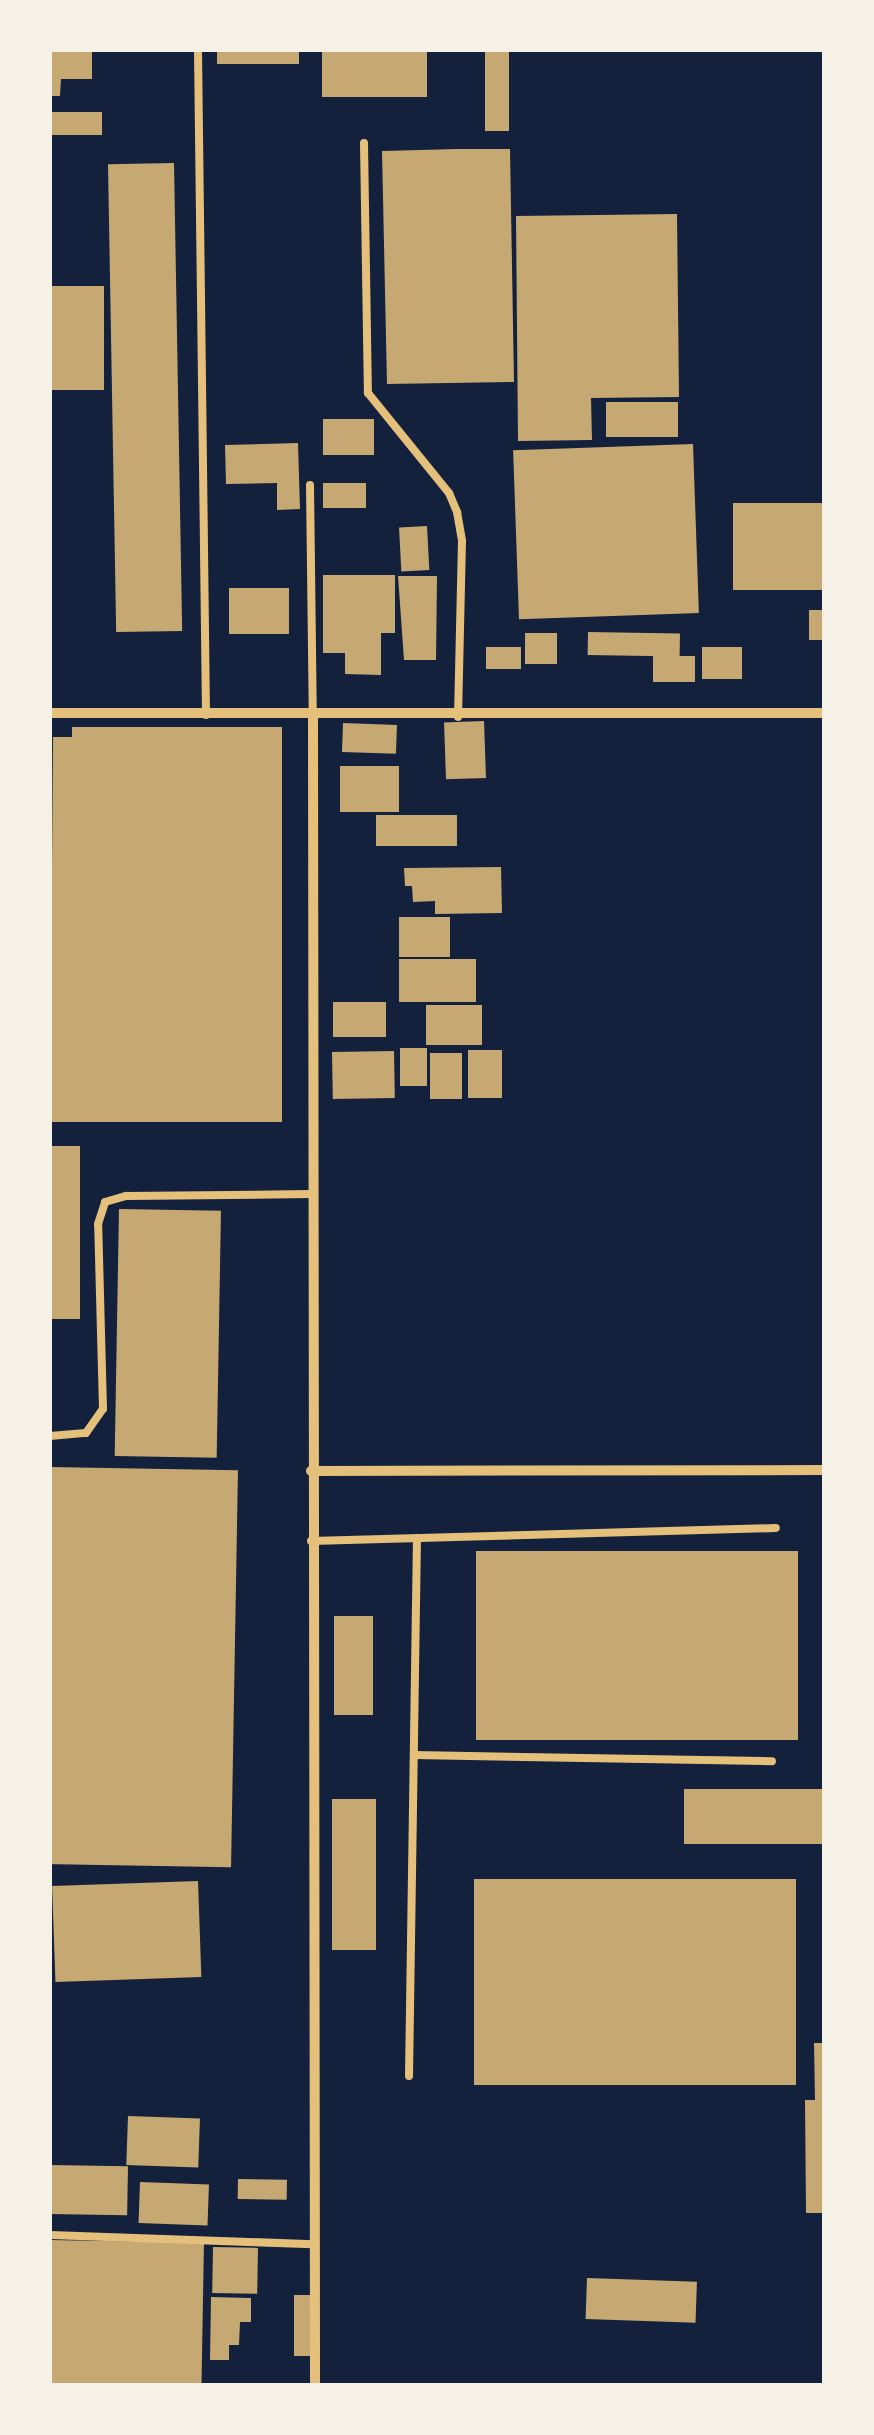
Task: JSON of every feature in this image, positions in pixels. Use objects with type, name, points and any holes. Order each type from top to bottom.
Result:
[{"type":"street","points":[[50,713],[458,718],[824,712]]},
{"type":"street","points":[[312,718],[314,2385]]},
{"type":"street","points":[[311,1470],[824,1470]]},
{"type":"lane","points":[[198,50],[206,716]]},
{"type":"lane","points":[[364,143],[368,394],[449,493],[457,512],[462,540],[458,718]]},
{"type":"lane","points":[[310,485],[312,718]]},
{"type":"lane","points":[[50,1436],[86,1432],[103,1409],[98,1224],[105,1202],[126,1196],[312,1194]]},
{"type":"lane","points":[[311,1541],[776,1528]]},
{"type":"lane","points":[[409,2076],[417,1538]]},
{"type":"lane","points":[[414,1755],[772,1761]]},
{"type":"lane","points":[[50,2236],[313,2244]]},
{"type":"building","points":[[50,50],[92,50],[92,79],[61,79],[60,96],[50,96]]},
{"type":"building","points":[[217,50],[299,50],[299,64],[217,64]]},
{"type":"building","points":[[322,50],[427,50],[427,97],[322,97]]},
{"type":"building","points":[[485,50],[509,50],[509,131],[485,131]]},
{"type":"building","points":[[50,112],[102,112],[102,135],[50,135]]},
{"type":"building","points":[[510,149],[514,382],[387,384],[382,151]]},
{"type":"building","points":[[174,163],[182,631],[116,632],[108,164]]},
{"type":"building","points":[[677,214],[679,397],[591,398],[592,440],[518,441],[516,216]]},
{"type":"building","points":[[50,286],[104,286],[104,390],[50,390]]},
{"type":"building","points":[[606,402],[678,402],[678,437],[606,437]]},
{"type":"building","points":[[323,419],[374,419],[374,455],[323,455]]},
{"type":"building","points":[[298,443],[300,509],[277,510],[277,483],[226,484],[225,445]]},
{"type":"building","points":[[693,444],[699,613],[519,619],[513,450]]},
{"type":"building","points":[[323,483],[366,483],[366,508],[323,508]]},
{"type":"building","points":[[733,503],[824,503],[824,590],[733,590]]},
{"type":"building","points":[[427,526],[429,570],[401,571],[399,527]]},
{"type":"building","points":[[323,575],[395,575],[395,633],[381,633],[381,675],[345,674],[345,653],[323,653]]},
{"type":"building","points":[[398,576],[437,576],[436,660],[404,660]]},
{"type":"building","points":[[229,588],[289,588],[289,634],[229,634]]},
{"type":"building","points":[[809,610],[824,610],[824,640],[809,640]]},
{"type":"building","points":[[588,632],[680,634],[680,657],[588,655]]},
{"type":"building","points":[[525,633],[557,633],[557,664],[525,664]]},
{"type":"building","points":[[486,647],[521,647],[521,669],[486,669]]},
{"type":"building","points":[[702,647],[742,647],[742,679],[702,679]]},
{"type":"building","points":[[653,656],[695,656],[695,682],[653,682]]},
{"type":"building","points":[[484,721],[486,778],[446,779],[444,722]]},
{"type":"building","points":[[343,723],[397,725],[396,754],[342,752]]},
{"type":"building","points":[[72,727],[282,727],[282,1122],[50,1122],[53,737],[72,737]]},
{"type":"building","points":[[340,766],[399,766],[399,812],[340,812]]},
{"type":"building","points":[[376,815],[457,815],[457,846],[376,846]]},
{"type":"building","points":[[501,867],[502,913],[435,914],[435,901],[413,902],[412,886],[405,886],[404,868]]},
{"type":"building","points":[[399,917],[450,917],[450,957],[399,957]]},
{"type":"building","points":[[399,959],[476,959],[476,1002],[399,1002]]},
{"type":"building","points":[[333,1002],[386,1002],[386,1037],[333,1037]]},
{"type":"building","points":[[426,1005],[482,1005],[482,1045],[426,1045]]},
{"type":"building","points":[[400,1048],[427,1048],[427,1086],[400,1086]]},
{"type":"building","points":[[468,1050],[502,1050],[502,1098],[468,1098]]},
{"type":"building","points":[[394,1051],[395,1098],[333,1099],[332,1052]]},
{"type":"building","points":[[430,1053],[462,1053],[462,1099],[430,1099]]},
{"type":"building","points":[[50,1146],[80,1146],[80,1319],[50,1319]]},
{"type":"building","points":[[119,1209],[221,1211],[217,1458],[115,1456]]},
{"type":"building","points":[[50,1467],[238,1470],[231,1867],[50,1864]]},
{"type":"building","points":[[476,1551],[798,1551],[798,1740],[476,1740]]},
{"type":"building","points":[[334,1616],[373,1616],[373,1715],[334,1715]]},
{"type":"building","points":[[684,1789],[824,1789],[824,1844],[684,1844]]},
{"type":"building","points":[[332,1799],[376,1799],[376,1950],[332,1950]]},
{"type":"building","points":[[474,1879],[796,1879],[796,2085],[474,2085]]},
{"type":"building","points":[[198,1881],[201,1977],[55,1982],[52,1886]]},
{"type":"building","points":[[814,2043],[824,2043],[824,2213],[806,2213],[805,2100],[815,2100]]},
{"type":"building","points":[[128,2116],[200,2119],[198,2167],[126,2165]]},
{"type":"building","points":[[50,2165],[128,2166],[127,2215],[50,2214]]},
{"type":"building","points":[[238,2179],[287,2180],[287,2200],[238,2199]]},
{"type":"building","points":[[140,2182],[209,2184],[208,2225],[139,2223]]},
{"type":"building","points":[[50,2240],[204,2243],[201,2385],[50,2385]]},
{"type":"building","points":[[213,2247],[258,2248],[257,2294],[212,2293]]},
{"type":"building","points":[[587,2278],[697,2282],[696,2323],[586,2319]]},
{"type":"building","points":[[294,2295],[310,2295],[310,2356],[294,2356]]},
{"type":"building","points":[[211,2297],[251,2298],[251,2322],[240,2322],[239,2345],[229,2345],[229,2360],[210,2360]]}]
